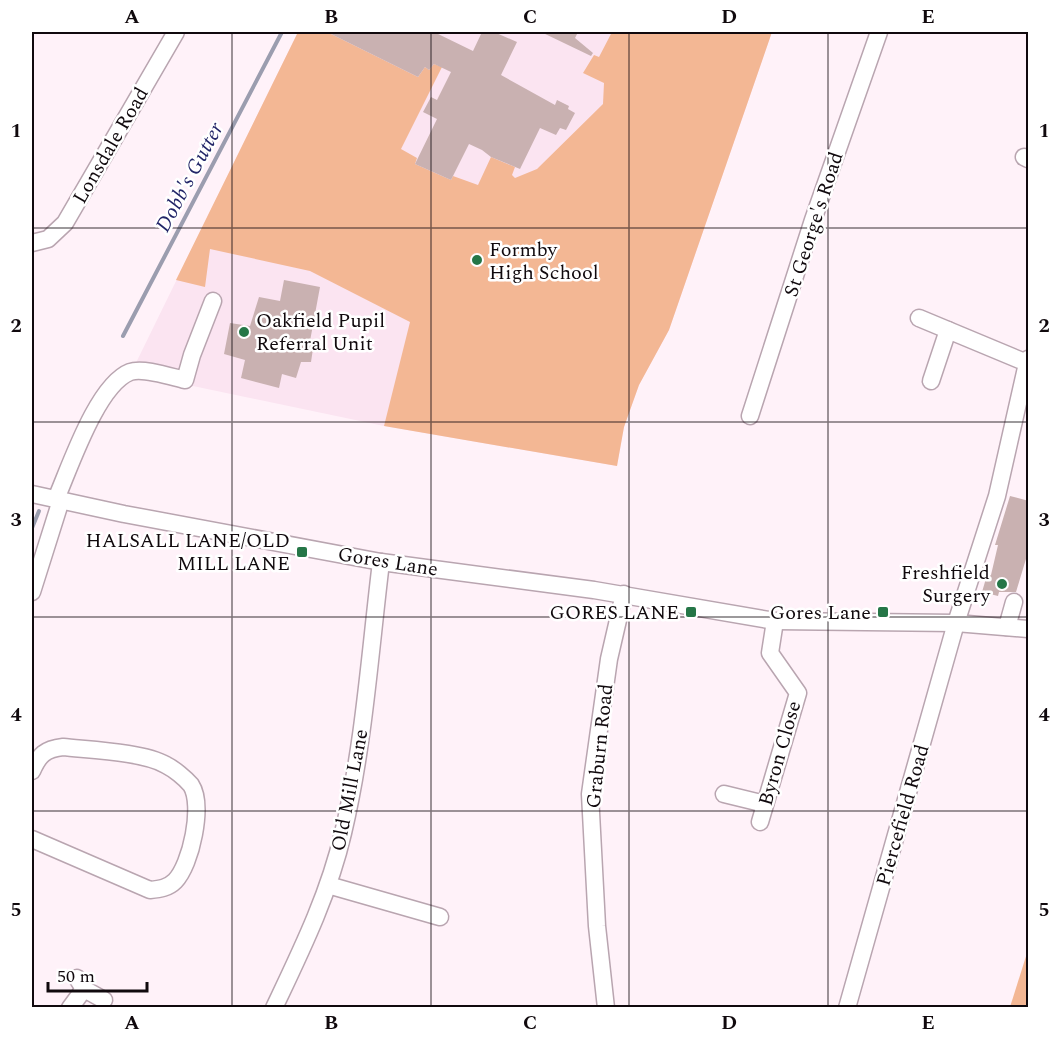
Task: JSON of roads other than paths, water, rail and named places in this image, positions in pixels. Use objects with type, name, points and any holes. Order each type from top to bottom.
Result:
[{"type":"street","name":"Lonsdale Road","points":[[32,243],[48,239],[65,222],[176,32]]},
{"type":"street","name":"St George's Road","points":[[750,416],[813,220],[879,32]]},
{"type":"street","points":[[32,592],[59,500],[90,420],[116,382],[131,372],[144,371],[185,380],[213,301]]},
{"type":"street","points":[[920,318],[1028,361]]},
{"type":"street","points":[[931,381],[948,330]]},
{"type":"street","name":"Piercefield Road","points":[[847,1008],[956,623],[997,496],[1028,361]]},
{"type":"street","name":"Gores Lane","points":[[34,494],[381,562],[624,594],[775,621],[956,623],[1029,629]]},
{"type":"street","name":"Old Mill Lane","points":[[274,1008],[328,885],[343,834],[354,782],[381,562]]},
{"type":"street","name":"Graburn Road","points":[[606,1008],[597,926],[590,794],[609,659],[624,594]]},
{"type":"street","points":[[1007,627],[1014,602]]},
{"type":"street","name":"Byron Close","points":[[760,822],[798,693],[770,654],[775,621]]},
{"type":"street","points":[[32,771],[42,753],[51,748],[63,747],[152,758],[167,766],[191,786],[196,803],[197,825],[183,868],[176,880],[165,888],[150,890],[32,839]]},
{"type":"street","points":[[724,794],[765,804]]},
{"type":"street","points":[[328,885],[440,917]]},
{"type":"street","points":[[70,1008],[81,983],[104,999]]},
{"type":"waterway","name":"Dobb's Gutter","points":[[123,336],[282,32]]},
{"type":"waterway","name":"Dobb's Gutter","points":[[32,528],[39,511]]},
{"type":"place","name":"Formby High School","points":[[477,260]]},
{"type":"place","name":"Oakfield Pupil Referral Unit","points":[[244,332]]},
{"type":"place","name":"HALSALL LANE/OLD MILL LANE","points":[[302,552]]},
{"type":"place","name":"Freshfield Surgery","points":[[1002,584]]},
{"type":"place","name":"GORES LANE","points":[[691,612]]},
{"type":"place","name":"Gores Lane","points":[[883,612]]}]
